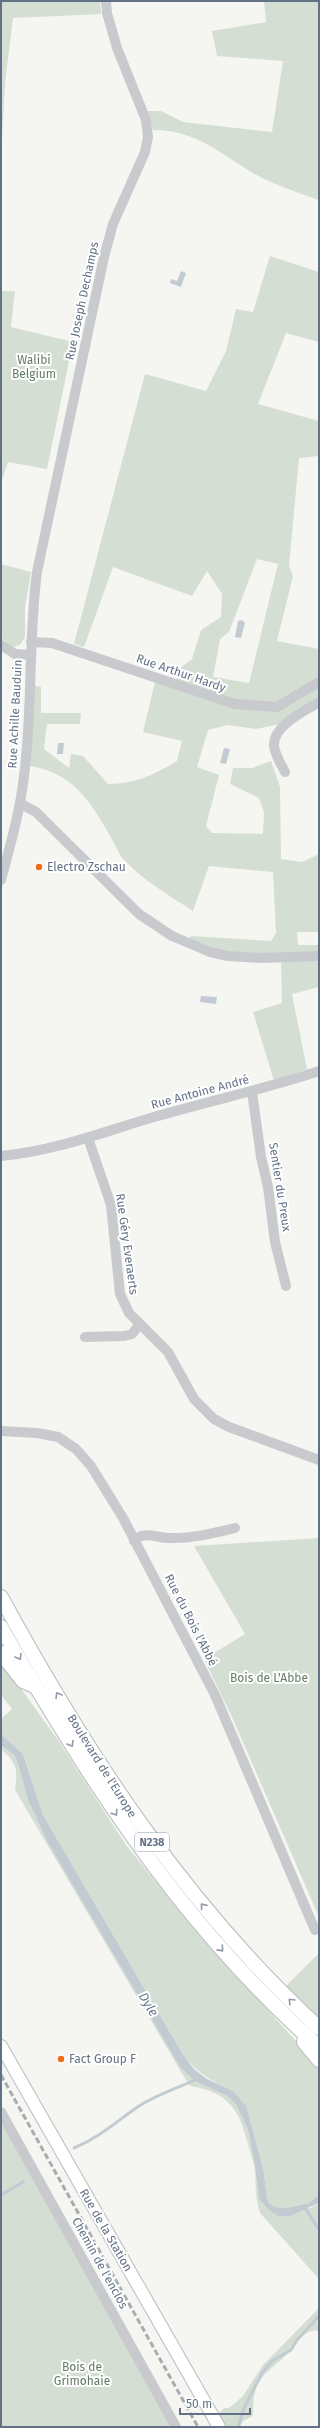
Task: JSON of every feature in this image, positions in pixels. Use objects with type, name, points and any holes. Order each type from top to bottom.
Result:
[{"type":"highway","name":"Boulevard de l'Europe","points":[[1,1597],[80,1733],[137,1821],[216,1921],[261,1971],[319,2028]]},
{"type":"highway","name":"Boulevard de l'Europe","points":[[1,1627],[101,1793],[158,1872],[241,1971],[301,2032],[319,2047]]},
{"type":"highway","points":[[1,1653],[23,1681],[37,1687]]},
{"type":"highway","points":[[301,2032],[305,2045],[319,2060]]},
{"type":"main road","name":"Rue de la Station","points":[[1,2046],[219,2427]]},
{"type":"street","name":"Rue Joseph Dechamps","points":[[31,642],[37,572],[104,257],[113,224],[145,152],[148,137],[146,120],[117,48],[107,13],[106,1]]},
{"type":"street","name":"Rue Achille Bauduin","points":[[1,880],[21,804],[28,731],[31,642]]},
{"type":"street","name":"Rue Arthur Hardy","points":[[31,642],[52,643],[235,704],[277,707],[319,682]]},
{"type":"street","points":[[1,645],[16,654],[31,655]]},
{"type":"street","points":[[285,772],[274,748],[276,737],[286,725],[319,702]]},
{"type":"street","points":[[21,804],[36,812],[139,914],[172,936],[210,952],[228,956],[261,958],[319,956]]},
{"type":"street","name":"Rue Antoine André","points":[[88,1138],[167,1113],[252,1092],[319,1070]]},
{"type":"street","name":"Sentier du Preux","points":[[252,1092],[261,1157],[268,1187],[275,1242],[286,1286]]},
{"type":"street","points":[[1,1156],[34,1153],[88,1138]]},
{"type":"street","name":"Rue Géry Everaerts","points":[[88,1138],[111,1205],[120,1294],[129,1313],[168,1352],[194,1398],[214,1419],[229,1427],[319,1460]]},
{"type":"street","points":[[85,1337],[124,1336],[132,1334],[140,1324]]},
{"type":"street","name":"Rue du Bois l'Abbé","points":[[1,1431],[44,1434],[58,1437],[73,1445],[87,1460],[118,1509],[177,1620],[232,1730],[315,1930]]},
{"type":"street","points":[[134,1540],[138,1536],[146,1534],[180,1538],[235,1528]]},
{"type":"street","name":"Chemin de l'enclos","points":[[1,2112],[176,2427]]},
{"type":"green space","points":[[1,1],[100,1],[101,14],[13,18],[5,83],[1,157]]},
{"type":"green space","points":[[264,1],[319,1],[319,200],[264,179],[199,140],[170,131],[153,130],[148,111],[161,111],[183,122],[272,132],[283,61],[217,56],[212,31],[266,22]]},
{"type":"green space","points":[[270,256],[319,272],[319,342],[286,333],[258,404],[319,421],[319,456],[299,458],[289,566],[293,576],[277,641],[319,649],[319,679],[276,705],[236,702],[176,683],[179,669],[192,659],[201,630],[221,617],[222,594],[207,571],[192,596],[113,567],[84,647],[74,644],[145,374],[206,391],[226,351],[236,309],[253,312]],"holes":[[[257,559],[278,564],[249,683],[213,677],[220,639],[229,632]]]},
{"type":"green space","name":"Walibi Belgium","points":[[1,291],[15,291],[11,327],[73,342],[47,469],[8,462],[1,483]]},
{"type":"green space","points":[[1,564],[31,572],[25,607],[25,637],[20,645],[13,647],[1,638]]},
{"type":"green space","points":[[155,682],[277,710],[319,685],[319,696],[280,724],[256,729],[228,725],[208,730],[197,767],[219,775],[206,826],[212,833],[263,834],[264,812],[259,798],[230,784],[233,768],[252,768],[271,761],[280,787],[281,859],[302,862],[319,854],[319,932],[297,932],[298,945],[319,945],[319,953],[236,955],[188,941],[191,936],[271,941],[276,933],[273,872],[209,866],[193,911],[166,894],[124,860],[102,821],[77,789],[56,774],[44,769],[29,766],[33,685],[41,687],[41,713],[81,713],[80,724],[47,724],[44,749],[69,768],[71,754],[83,756],[108,784],[118,784],[144,778],[177,761],[182,741],[143,732]]},
{"type":"green space","points":[[319,959],[319,987],[292,994],[307,1069],[274,1081],[253,1012],[282,1003],[281,961]]},
{"type":"green space","name":"Bois de L'Abbe","points":[[319,1538],[319,1917],[232,1717],[204,1659],[245,1634],[194,1546]]},
{"type":"green space","points":[[1,1661],[58,1740],[126,1845],[200,1936],[319,2066],[319,2195],[309,2203],[286,2208],[275,2207],[269,2203],[267,2199],[264,2173],[233,2091],[205,2076],[193,2066],[182,2053],[43,1815],[23,1754],[1,1734],[1,1719],[12,1709],[1,1695]]},
{"type":"green space","points":[[1,1745],[14,1755],[28,1800],[48,1843],[180,2067],[193,2080],[229,2097],[236,2105],[248,2129],[254,2160],[258,2194],[270,2211],[311,2208],[319,2203],[319,2279],[260,2213],[256,2198],[254,2164],[236,2112],[223,2098],[203,2089],[190,2086],[15,1790],[15,1767],[10,1758],[1,1749]]},
{"type":"green space","points":[[319,1953],[319,2017],[286,1986]]},
{"type":"green space","name":"Bois de Grimohaie","points":[[1,2120],[172,2427],[1,2427]]},
{"type":"green space","points":[[319,2308],[319,2331],[305,2334],[262,2378],[254,2396],[253,2416],[243,2421],[240,2427],[225,2427],[219,2413],[224,2408],[229,2408],[243,2396],[263,2365]]},
{"type":"water","points":[[181,271],[186,273],[181,287],[170,283],[171,279],[177,281]]},
{"type":"water","points":[[242,620],[245,623],[241,638],[235,637],[238,621]]},
{"type":"water","points":[[58,743],[64,743],[63,754],[57,754]]},
{"type":"water","points":[[224,748],[230,749],[226,764],[220,763]]},
{"type":"water","points":[[201,996],[217,997],[216,1004],[200,1002]]},
{"type":"water","name":"Dyle","points":[[1,1734],[23,1754],[43,1815],[182,2053],[194,2069],[207,2079],[233,2091],[246,2106],[264,2173],[267,2199],[269,2203],[275,2207],[286,2208],[309,2203],[319,2195],[319,2203],[290,2216],[278,2216],[270,2211],[259,2199],[248,2129],[236,2105],[229,2097],[193,2080],[180,2067],[48,1843],[28,1800],[14,1755],[1,1745]]},
{"type":"waterway","points":[[74,2148],[99,2135],[143,2103],[197,2079]]},
{"type":"waterway","points":[[1,2195],[23,2182]]},
{"type":"waterway","points":[[305,2208],[319,2230]]},
{"type":"waterway","points":[[238,2427],[244,2408],[262,2373],[272,2361],[291,2350],[297,2340],[319,2316]]},
{"type":"railway","points":[[1,2075],[198,2427]]},
{"type":"place","name":"Electro Zschau","points":[[39,867]]},
{"type":"place","name":"Fact Group F","points":[[61,2059]]}]
